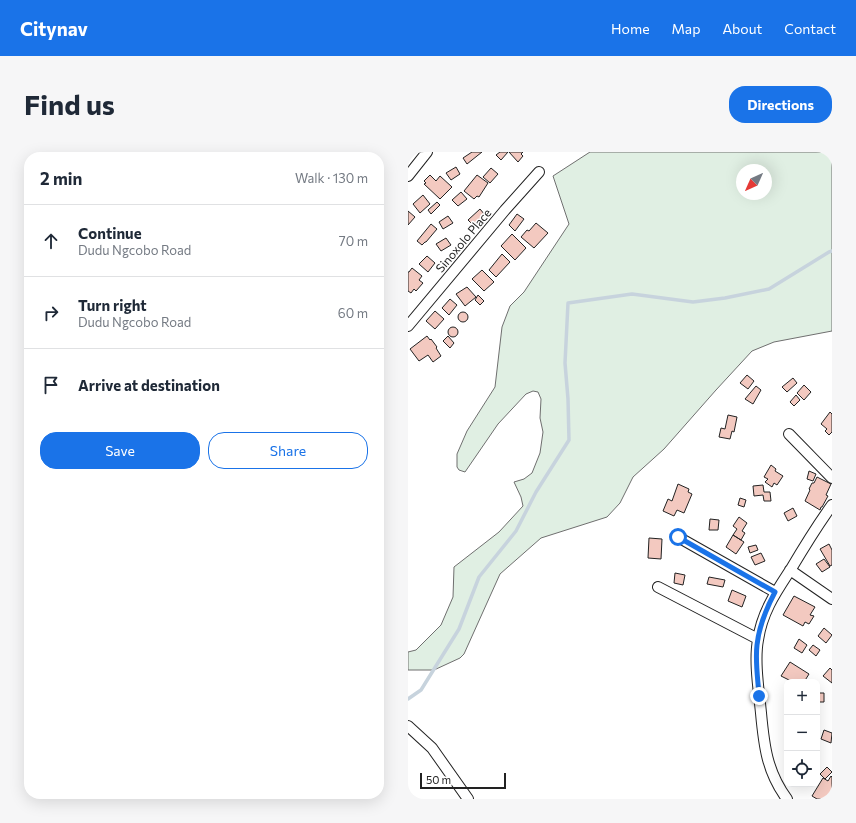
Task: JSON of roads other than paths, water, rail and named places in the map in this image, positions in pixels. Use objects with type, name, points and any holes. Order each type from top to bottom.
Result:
[{"type":"street","points":[[408,176],[427,152]]},
{"type":"street","name":"Sinoxolo Place","points":[[408,326],[539,172]]},
{"type":"street","points":[[789,434],[832,478]]},
{"type":"street","points":[[787,799],[769,768],[765,747],[757,672],[758,639],[764,616],[775,592],[832,505]]},
{"type":"street","points":[[678,537],[775,592]]},
{"type":"street","points":[[790,570],[832,599]]},
{"type":"street","points":[[658,587],[758,639]]},
{"type":"street","points":[[408,726],[432,748],[468,799]]},
{"type":"waterway","points":[[408,699],[421,690],[459,629],[479,577],[516,531],[536,492],[569,440],[565,363],[568,303],[632,294],[693,302],[725,298],[769,289],[832,251]]}]
